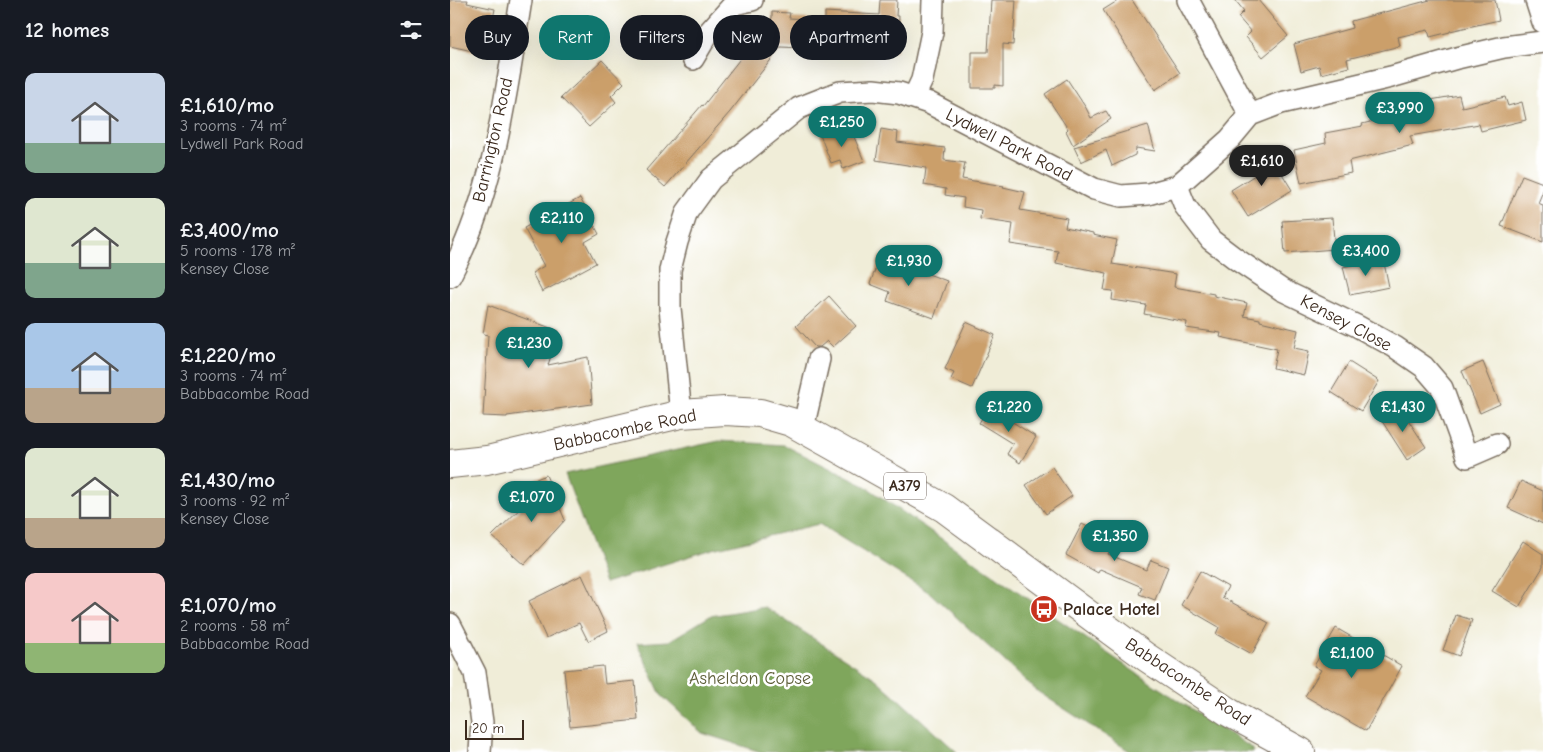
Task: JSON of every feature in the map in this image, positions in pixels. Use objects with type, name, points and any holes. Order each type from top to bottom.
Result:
[{"type":"main road","name":"Babbacombe Road","points":[[450,464],[487,460],[681,414],[724,411],[760,413],[791,422],[944,508],[1146,657],[1230,713],[1302,752]]},
{"type":"street","name":"Barrington Road","points":[[450,276],[463,252],[486,186],[506,88],[521,0]]},
{"type":"street","points":[[703,43],[734,4],[752,0]]},
{"type":"street","points":[[914,97],[922,80],[932,32],[932,0]]},
{"type":"street","points":[[1188,0],[1250,115]]},
{"type":"street","points":[[1536,0],[1543,22]]},
{"type":"street","name":"Lydwell Park Road","points":[[681,414],[670,308],[670,270],[687,212],[711,179],[799,108],[840,92],[873,90],[899,93],[929,104],[1094,189],[1121,196],[1148,194],[1177,186],[1230,139],[1250,115],[1281,103],[1391,77],[1504,47],[1543,42]]},
{"type":"street","name":"Kensey Close","points":[[1177,186],[1185,206],[1211,240],[1236,259],[1282,290],[1357,326],[1424,367],[1442,388],[1467,457],[1497,444]]},
{"type":"street","points":[[803,428],[820,359]]},
{"type":"street","points":[[450,624],[475,673],[482,722],[480,752]]},
{"type":"green space","points":[[719,441],[784,445],[865,486],[1145,679],[1252,748],[1254,752],[1131,752],[1037,691],[930,593],[819,524],[713,549],[605,583],[565,474]]},
{"type":"green space","name":"Asheldon Copse","points":[[765,607],[876,679],[957,752],[761,752],[702,733],[661,695],[637,643],[669,641],[710,616]]},
{"type":"building","points":[[450,0],[468,0],[467,3],[495,9],[494,15],[465,15],[465,49],[450,46]]},
{"type":"building","points":[[880,0],[897,0],[896,15],[879,15]]},
{"type":"building","points":[[991,0],[1016,0],[1013,45],[1003,44],[1003,86],[995,85],[995,88],[972,88],[972,52],[988,52]]},
{"type":"building","points":[[1119,0],[1132,0],[1180,73],[1155,90],[1103,10]]},
{"type":"building","points":[[1235,0],[1258,0],[1288,36],[1263,57],[1246,37],[1251,32],[1238,17],[1244,11]]},
{"type":"building","points":[[1430,0],[1495,0],[1499,20],[1430,37],[1428,30],[1398,37],[1400,46],[1347,59],[1349,67],[1321,74],[1319,66],[1301,71],[1294,44],[1352,28],[1351,21]]},
{"type":"building","points":[[772,12],[790,13],[790,47],[780,48],[780,15],[772,15]]},
{"type":"building","points":[[825,12],[879,15],[825,15]]},
{"type":"building","points":[[602,60],[624,83],[611,96],[616,102],[589,127],[561,98]]},
{"type":"building","points":[[739,60],[771,60],[730,112],[665,187],[646,170],[703,106]]},
{"type":"building","points":[[1067,79],[1091,118],[1106,111],[1111,119],[1073,145],[1066,131],[1068,129],[1045,94]]},
{"type":"building","points":[[1459,95],[1462,107],[1505,97],[1508,106],[1522,102],[1526,120],[1481,131],[1479,124],[1410,136],[1413,145],[1349,161],[1351,173],[1301,183],[1294,150],[1326,143],[1325,133],[1363,126],[1362,124],[1427,108],[1425,101]]},
{"type":"building","points":[[1148,125],[1155,151],[1136,148],[1135,155],[1112,166],[1106,150],[1081,162],[1074,147]]},
{"type":"building","points":[[842,126],[845,134],[852,132],[864,161],[843,169],[840,160],[831,163],[820,135]]},
{"type":"building","points":[[881,129],[898,132],[897,142],[945,148],[944,160],[965,163],[962,179],[1004,186],[1025,192],[1020,210],[1067,218],[1065,227],[1117,240],[1112,264],[1176,274],[1174,287],[1214,294],[1214,296],[1247,303],[1244,316],[1298,330],[1294,348],[1309,351],[1304,375],[1273,368],[1277,349],[1220,337],[1221,333],[1186,328],[1187,322],[1144,314],[1146,305],[1112,300],[1113,291],[1104,290],[1107,273],[1056,263],[1058,251],[1010,244],[1013,224],[980,219],[981,210],[963,207],[964,198],[945,195],[946,189],[924,185],[926,168],[876,160]]},
{"type":"building","points":[[1270,154],[1292,190],[1248,217],[1231,190],[1260,172],[1255,164]]},
{"type":"building","points":[[1522,175],[1543,183],[1543,191],[1538,203],[1543,205],[1543,242],[1501,226]]},
{"type":"building","points":[[580,198],[599,234],[585,242],[596,263],[542,292],[532,273],[544,266],[524,228]]},
{"type":"building","points":[[1332,218],[1335,249],[1285,253],[1282,221]]},
{"type":"building","points":[[880,256],[947,281],[934,318],[887,301],[890,292],[870,284]]},
{"type":"building","points":[[1383,258],[1389,287],[1350,295],[1343,267]]},
{"type":"building","points":[[829,296],[856,326],[833,347],[827,341],[820,347],[815,347],[796,326]]},
{"type":"building","points":[[488,305],[559,331],[548,365],[588,357],[592,404],[507,417],[483,416],[488,335],[483,334]]},
{"type":"building","points":[[966,322],[995,335],[972,388],[951,379],[954,373],[945,369]]},
{"type":"building","points":[[1349,362],[1379,381],[1361,411],[1331,392]]},
{"type":"building","points":[[1483,362],[1500,404],[1480,413],[1462,371]]},
{"type":"building","points":[[1399,406],[1426,447],[1407,460],[1380,418]]},
{"type":"building","points":[[989,407],[1036,437],[1020,463],[1007,454],[1013,444],[979,423]]},
{"type":"building","points":[[1052,467],[1072,496],[1046,514],[1026,485]]},
{"type":"building","points":[[546,475],[565,520],[524,565],[492,536],[535,494],[527,483]]},
{"type":"building","points":[[1521,481],[1543,491],[1543,524],[1508,508]]},
{"type":"building","points":[[1082,524],[1115,541],[1108,554],[1146,570],[1151,560],[1168,567],[1155,600],[1139,594],[1142,587],[1100,569],[1098,573],[1066,555]]},
{"type":"building","points":[[1523,541],[1543,554],[1543,567],[1519,607],[1492,591]]},
{"type":"building","points":[[1200,571],[1228,587],[1222,597],[1269,623],[1252,654],[1216,634],[1219,627],[1181,605]]},
{"type":"building","points":[[582,575],[608,631],[588,641],[579,623],[546,638],[529,601]]},
{"type":"building","points":[[1456,615],[1472,620],[1459,656],[1443,650]]},
{"type":"building","points":[[1336,628],[1402,666],[1366,731],[1305,696],[1321,670],[1314,666]]},
{"type":"building","points":[[603,666],[605,684],[635,681],[638,720],[570,727],[564,670]]},
{"type":"place","name":"Palace Hotel","points":[[1044,609]]}]
